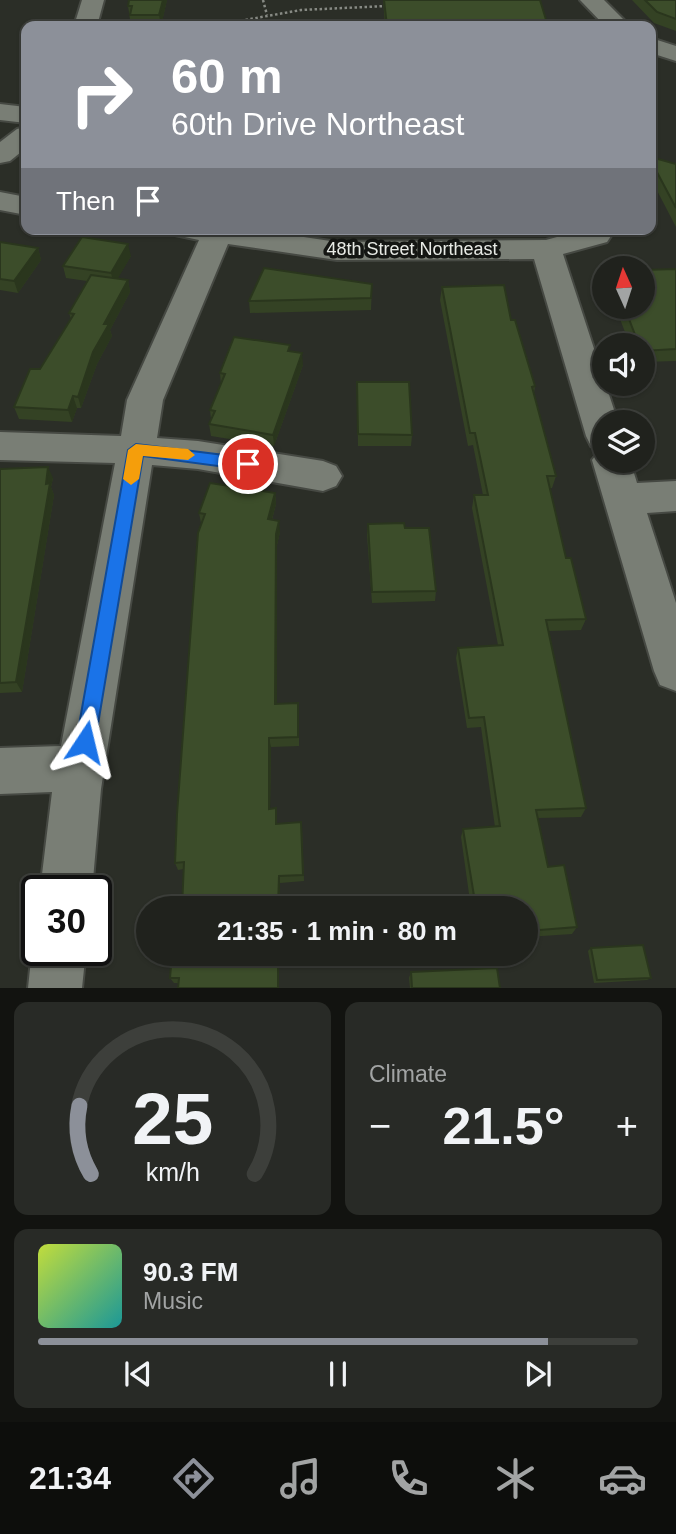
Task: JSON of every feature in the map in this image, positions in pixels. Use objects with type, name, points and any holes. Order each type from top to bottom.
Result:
[{"type":"street","points":[[87,21],[93,0]]},
{"type":"street","points":[[591,0],[613,21]]},
{"type":"street","points":[[656,47],[676,54]]},
{"type":"street","points":[[0,112],[21,114]]},
{"type":"street","points":[[0,155],[21,139]]},
{"type":"street","points":[[0,201],[21,205]]},
{"type":"street","points":[[68,875],[81,768],[145,400],[201,235]]},
{"type":"street","name":"48th Street Northeast","points":[[229,235],[337,251],[546,249],[596,236]]},
{"type":"street","points":[[546,249],[596,410]]},
{"type":"street","points":[[0,446],[136,450],[198,456],[323,475]]},
{"type":"street","points":[[615,473],[676,671]]},
{"type":"street","points":[[623,499],[676,496]]},
{"type":"street","points":[[0,771],[81,768]]},
{"type":"street","points":[[55,988],[57,966]]},
{"type":"path","points":[[263,0],[267,15]]},
{"type":"path","points":[[236,21],[321,8],[387,6]]},
{"type":"building","points":[[129,0],[163,0],[159,15],[130,15],[132,6],[128,6]]},
{"type":"building","points":[[384,0],[540,0],[546,21],[386,21]]},
{"type":"building","points":[[645,0],[676,0],[676,19],[657,12]]},
{"type":"building","points":[[656,158],[676,164],[676,208],[656,170]]},
{"type":"building","points":[[82,237],[128,244],[111,273],[63,266]]},
{"type":"building","points":[[0,242],[38,248],[14,281],[0,279]]},
{"type":"building","points":[[264,268],[372,284],[371,298],[249,301]]},
{"type":"building","points":[[676,269],[676,349],[655,350],[655,333],[634,333],[629,319],[655,319],[655,270]]},
{"type":"building","points":[[91,275],[128,280],[104,324],[109,324],[93,352],[78,397],[73,396],[68,410],[14,407],[30,369],[40,369],[74,314],[69,313]]},
{"type":"building","points":[[504,285],[511,320],[515,320],[535,386],[532,387],[556,476],[547,476],[566,558],[571,558],[586,619],[546,620],[586,808],[536,810],[548,867],[564,865],[577,927],[538,930],[538,896],[474,896],[463,829],[500,826],[484,717],[469,718],[458,648],[503,645],[474,495],[488,495],[475,433],[470,433],[442,287]]},
{"type":"building","points":[[234,337],[290,345],[288,351],[302,353],[273,435],[209,424],[215,411],[210,410],[225,374],[220,373]]},
{"type":"building","points":[[357,382],[409,382],[412,435],[358,434]]},
{"type":"building","points":[[48,467],[46,484],[50,483],[16,682],[0,683],[0,469]]},
{"type":"building","points":[[210,483],[275,493],[268,519],[279,521],[276,534],[275,704],[298,703],[298,737],[269,738],[269,809],[276,808],[276,824],[301,822],[303,875],[279,876],[278,896],[183,896],[184,862],[175,863],[198,533],[205,514],[199,513]]},
{"type":"building","points":[[404,523],[405,528],[429,528],[436,591],[372,592],[368,524]]},
{"type":"building","points":[[643,945],[651,978],[597,980],[591,948]]},
{"type":"building","points":[[171,966],[278,966],[278,988],[178,988],[179,978],[170,978]]},
{"type":"building","points":[[497,968],[500,988],[412,988],[411,972]]},
{"type":"slow traffic","points":[[131,479],[136,450],[188,455]]},
{"type":"route","points":[[85,742],[136,450],[248,464]]}]
